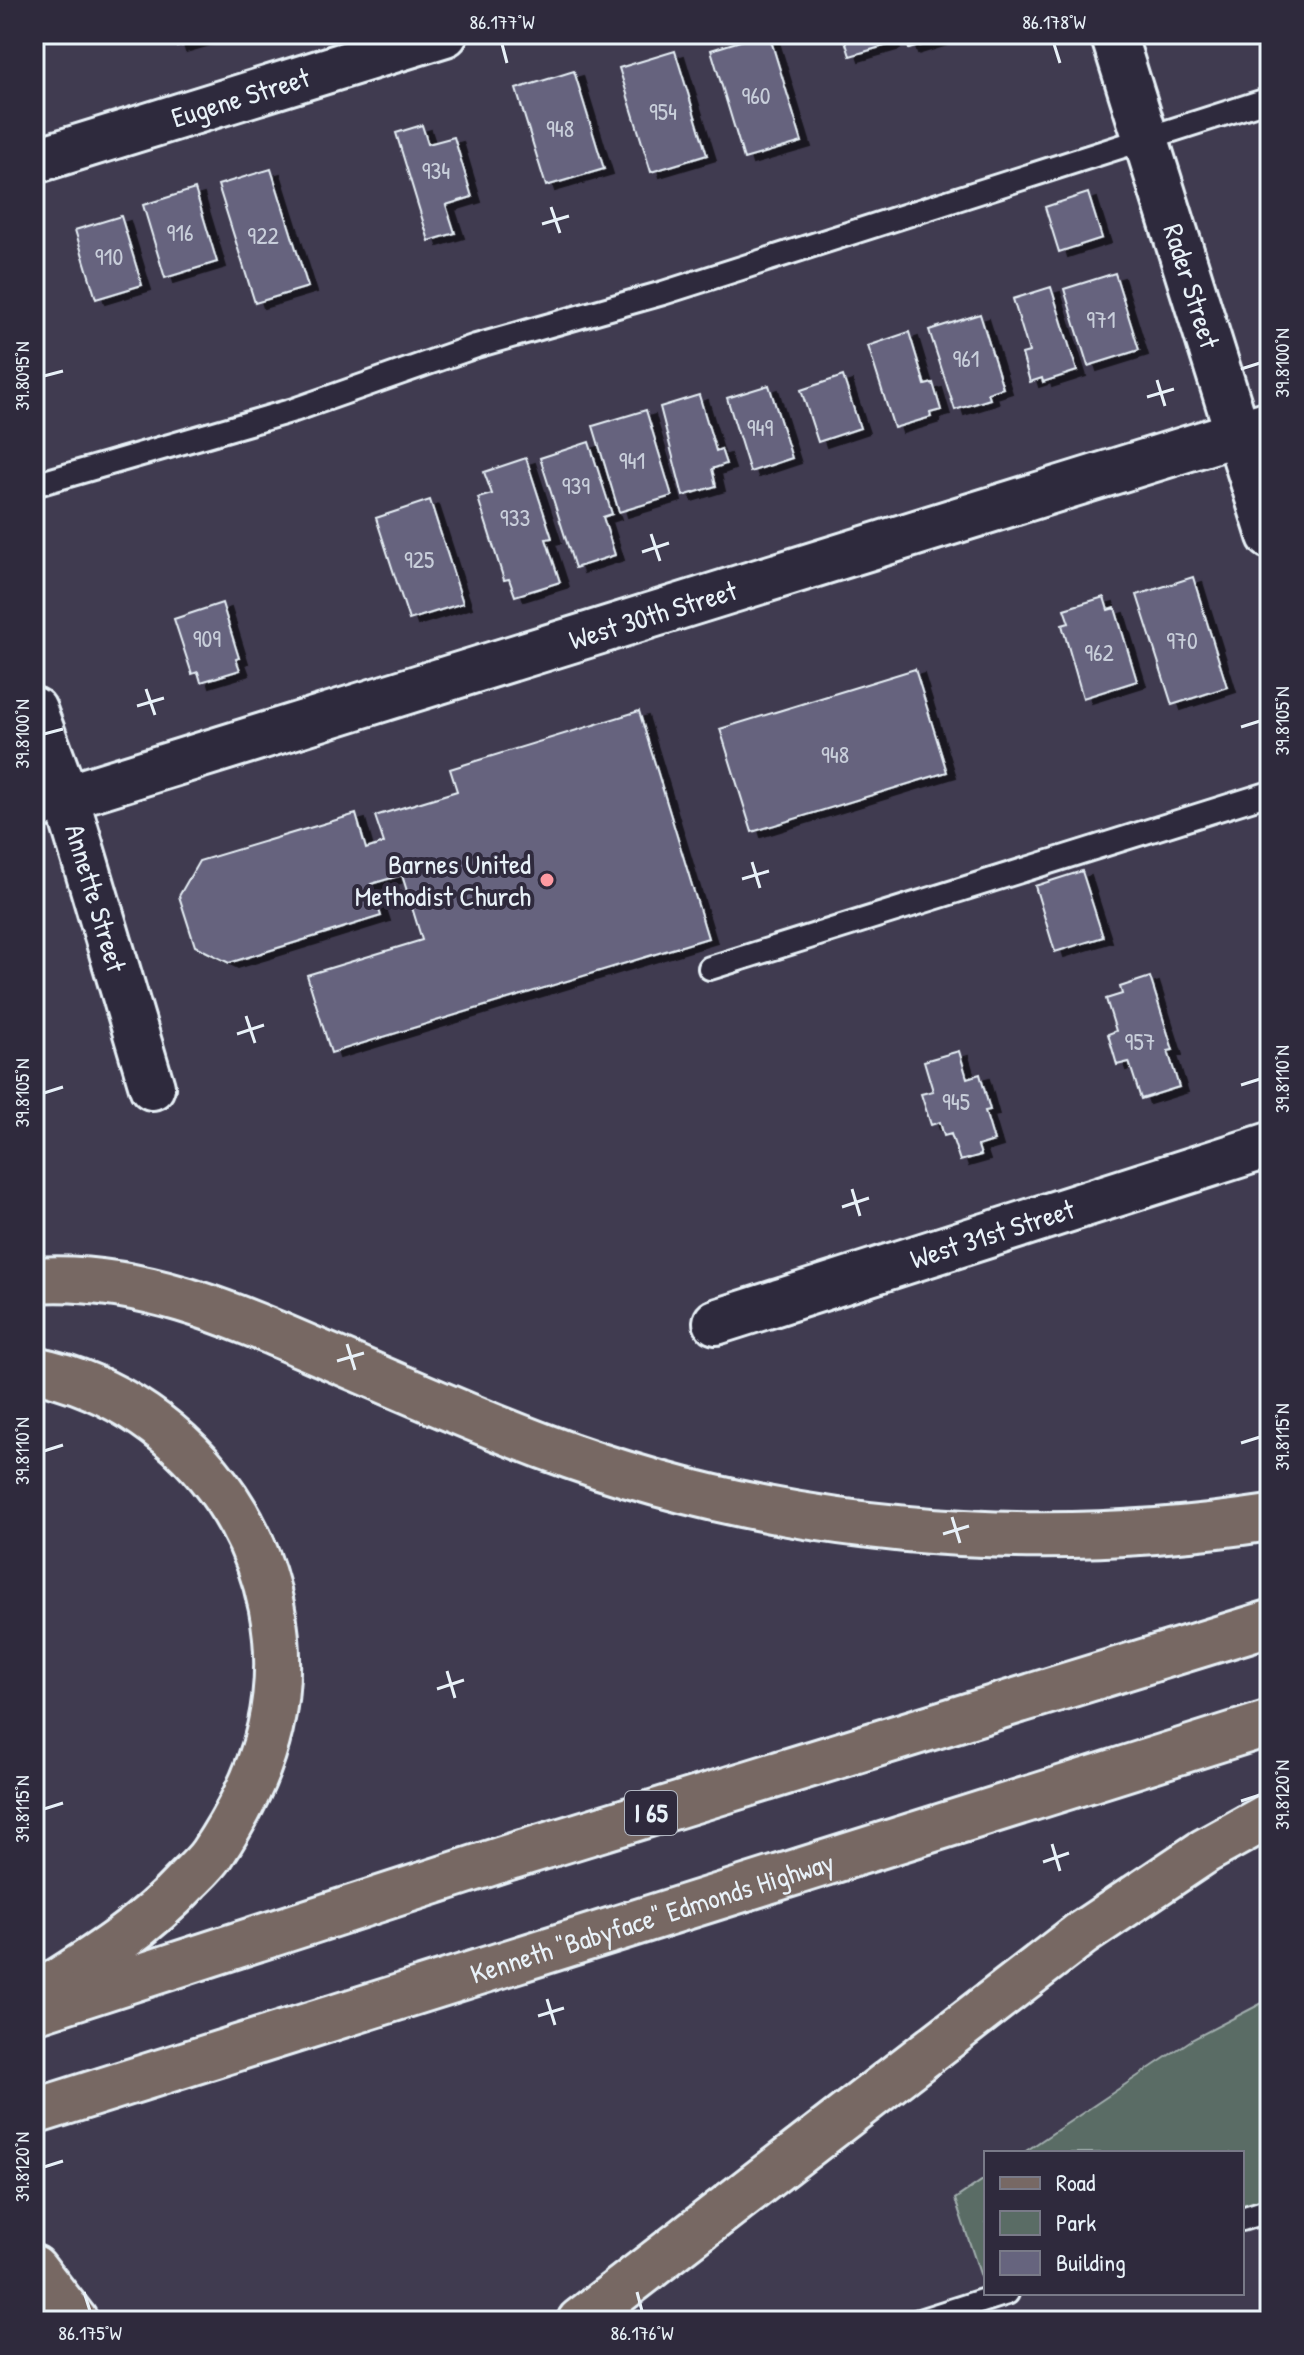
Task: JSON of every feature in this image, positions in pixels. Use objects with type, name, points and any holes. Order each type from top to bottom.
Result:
[{"type":"main road","points":[[34,1280],[115,1282],[210,1307],[542,1445],[668,1486],[786,1514],[893,1529],[1068,1536],[1191,1528],[1270,1518]]},
{"type":"main road","points":[[34,1369],[70,1378],[123,1401],[184,1447],[210,1474],[250,1540],[263,1575],[277,1651],[276,1690],[260,1762],[245,1799],[210,1857],[168,1902],[120,1940],[34,1995]]},
{"type":"main road","name":"I 65","points":[[34,2011],[506,1858],[1270,1623]]},
{"type":"main road","name":"Kenneth \"Babyface\" Edmonds Highway","points":[[39,2111],[1270,1723]]},
{"type":"main road","points":[[580,2321],[1081,1934],[1205,1851],[1270,1815]]},
{"type":"main road","points":[[34,2268],[75,2321]]},
{"type":"street","name":"Eugene Street","points":[[34,161],[445,34]]},
{"type":"street","name":"Rader Street","points":[[1113,34],[1146,140],[1254,428],[1270,536]]},
{"type":"street","name":"West 30th Street","points":[[50,802],[1254,428]]},
{"type":"street","name":"Annette Street","points":[[34,710],[50,802],[152,1087]]},
{"type":"street","name":"West 31st Street","points":[[716,1322],[1270,1145]]},
{"type":"lane","points":[[34,485],[294,410],[476,346],[663,293],[1270,99]]},
{"type":"lane","points":[[710,968],[1270,793]]},
{"type":"lane","points":[[1244,2218],[1270,2210]]},
{"type":"lane","points":[[919,2321],[1001,2295]]},
{"type":"green space","points":[[1270,1999],[1270,2204],[1244,2212],[1244,2151],[1026,2151],[1193,2039]]},
{"type":"green space","points":[[984,2179],[984,2286],[955,2199]]},
{"type":"building","points":[[173,34],[222,34],[177,47]]},
{"type":"building","points":[[769,34],[802,142],[744,159],[711,50]]},
{"type":"building","points":[[843,34],[888,34],[891,44],[850,56]]},
{"type":"building","points":[[904,34],[958,34],[909,49]]},
{"type":"building","points":[[675,51],[707,155],[651,172],[619,68]]},
{"type":"building","points":[[574,71],[604,169],[546,186],[516,89]]},
{"type":"building","points":[[422,125],[428,144],[454,137],[472,197],[446,205],[455,233],[429,241],[396,133]]},
{"type":"building","points":[[271,169],[308,287],[255,303],[218,185]]},
{"type":"building","points":[[195,189],[217,262],[165,278],[143,205]]},
{"type":"building","points":[[1088,193],[1102,238],[1059,252],[1045,207]]},
{"type":"building","points":[[121,216],[142,285],[96,299],[75,230]]},
{"type":"building","points":[[1115,273],[1139,350],[1088,366],[1064,289]]},
{"type":"building","points":[[1051,287],[1077,371],[1043,382],[1042,378],[1030,382],[1022,354],[1029,352],[1013,299]]},
{"type":"building","points":[[980,314],[1003,388],[988,393],[990,399],[955,410],[929,330]]},
{"type":"building","points":[[909,332],[925,385],[933,383],[941,410],[930,413],[931,417],[894,428],[868,346]]},
{"type":"building","points":[[843,376],[860,428],[818,442],[801,390]]},
{"type":"building","points":[[769,385],[792,458],[750,472],[727,398]]},
{"type":"building","points":[[699,395],[716,451],[721,449],[726,464],[712,469],[716,486],[683,496],[660,407]]},
{"type":"building","points":[[646,410],[672,496],[619,512],[593,426]]},
{"type":"building","points":[[589,442],[612,514],[603,517],[615,555],[575,568],[540,458]]},
{"type":"building","points":[[526,458],[552,538],[546,539],[560,582],[515,596],[509,579],[504,580],[478,498],[492,494],[484,472]]},
{"type":"building","points":[[430,500],[463,603],[409,620],[376,518]]},
{"type":"building","points":[[1193,577],[1227,687],[1172,705],[1137,595]]},
{"type":"building","points":[[1104,597],[1108,610],[1115,608],[1137,681],[1083,698],[1062,625],[1069,623],[1064,609]]},
{"type":"building","points":[[222,603],[240,670],[201,682],[198,672],[192,674],[174,619]]},
{"type":"building","points":[[915,669],[947,772],[752,832],[720,729]]},
{"type":"building","name":"Barnes United Methodist Church","points":[[639,711],[708,938],[331,1053],[307,975],[422,940],[402,875],[371,884],[381,916],[229,963],[195,946],[179,896],[199,861],[356,814],[366,849],[384,843],[375,816],[457,791],[450,769]]},
{"type":"building","points":[[1082,871],[1103,937],[1055,952],[1035,886]]},
{"type":"building","points":[[1150,977],[1173,1050],[1168,1051],[1179,1087],[1141,1099],[1129,1062],[1117,1065],[1108,1034],[1116,1031],[1106,999],[1122,994],[1120,987]]},
{"type":"building","points":[[959,1051],[967,1078],[980,1074],[990,1110],[985,1111],[994,1141],[978,1146],[981,1155],[960,1161],[951,1134],[944,1136],[940,1122],[931,1125],[921,1094],[933,1091],[924,1061]]},
{"type":"place","name":"Barnes United Methodist Church","points":[[547,880]]}]
